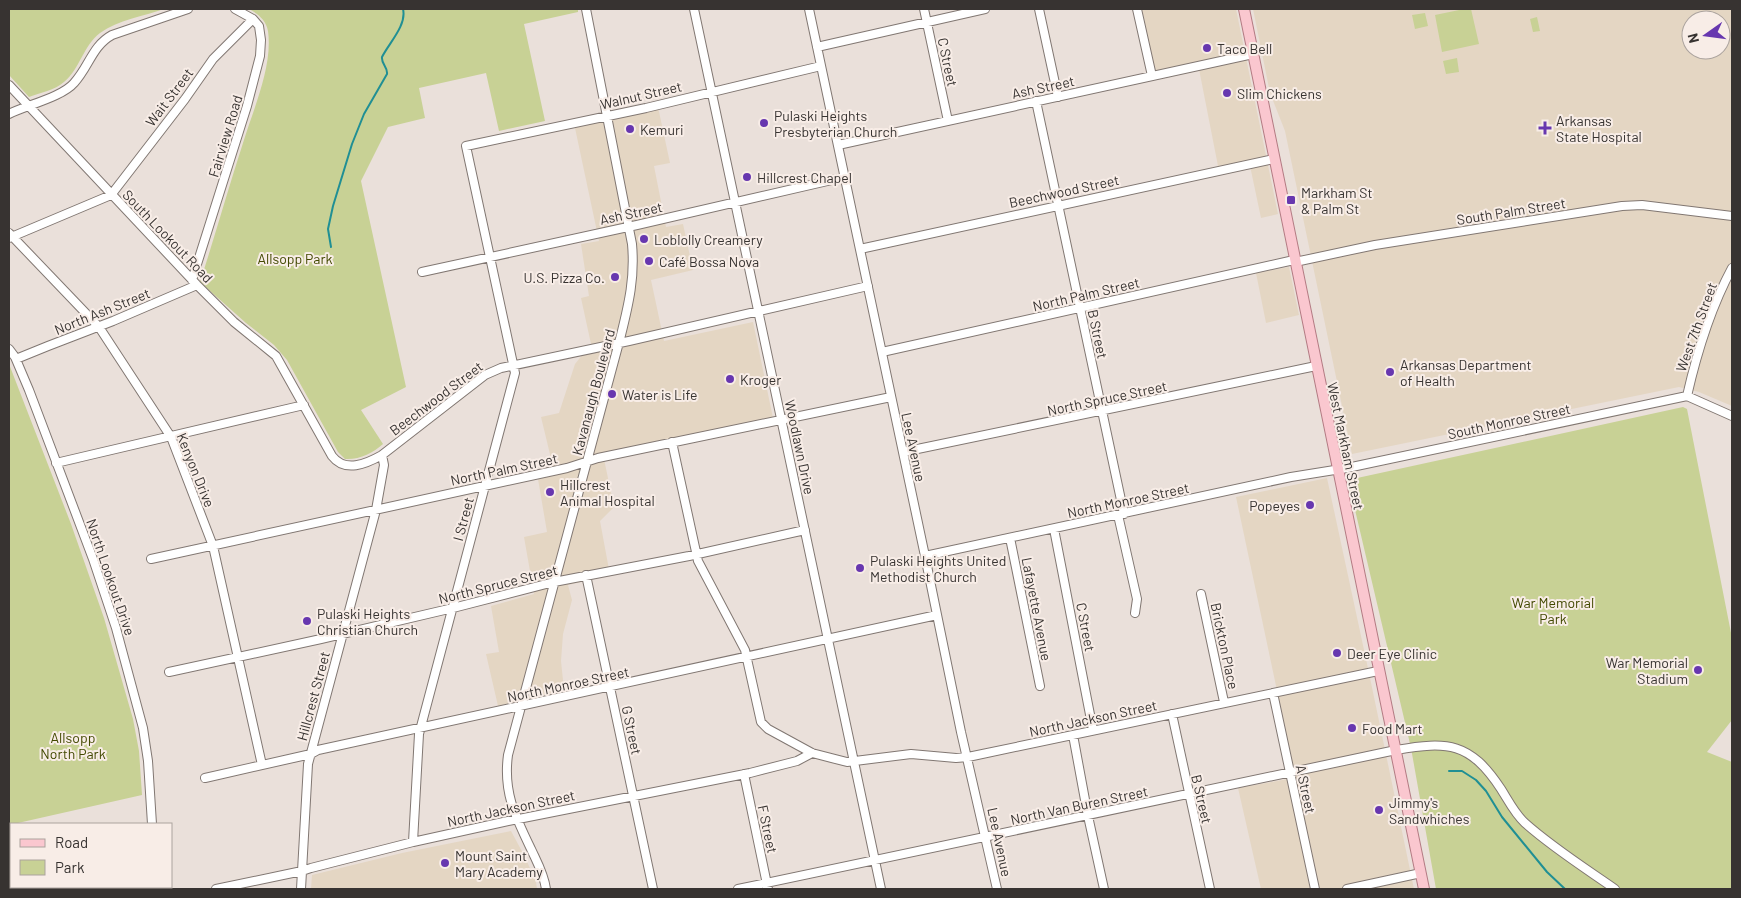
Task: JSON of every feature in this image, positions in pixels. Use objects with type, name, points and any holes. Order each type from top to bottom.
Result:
[{"type":"main road","name":"West Markham Street","points":[[1244,9],[1424,889]]},
{"type":"street","points":[[9,114],[68,88],[79,77],[95,49],[106,38],[120,31],[188,9]]},
{"type":"street","points":[[235,9],[253,19]]},
{"type":"street","name":"Kavanaugh Boulevard","points":[[546,889],[542,873],[516,819],[509,797],[506,772],[512,737],[619,344],[633,282],[634,259],[629,227],[586,9]]},
{"type":"street","name":"Woodlawn Drive","points":[[694,9],[881,889]]},
{"type":"street","name":"Lee Avenue","points":[[809,9],[961,732],[997,889]]},
{"type":"street","name":"C Street","points":[[924,9],[948,120]]},
{"type":"street","points":[[817,47],[985,9]]},
{"type":"street","points":[[1038,9],[1058,97]]},
{"type":"street","points":[[1137,9],[1152,76]]},
{"type":"street","name":"Wait Street","points":[[112,195],[185,100],[213,59],[253,19]]},
{"type":"street","name":"Fairview Road","points":[[195,283],[258,64],[261,32],[253,19]]},
{"type":"street","name":"Ash Street","points":[[838,145],[1253,54]]},
{"type":"street","name":"Walnut Street","points":[[466,146],[607,116],[821,66]]},
{"type":"street","name":"South Lookout Road","points":[[9,85],[195,283],[234,322],[276,356],[304,405]]},
{"type":"street","name":"B Street","points":[[1036,101],[1102,412],[1138,599],[1135,613]]},
{"type":"street","name":"I Street","points":[[413,842],[420,728],[515,373],[466,146]]},
{"type":"street","name":"Beechwood Street","points":[[860,249],[1274,159]]},
{"type":"street","name":"Ash Street","points":[[422,272],[629,227],[844,177]]},
{"type":"street","points":[[10,236],[112,195]]},
{"type":"street","name":"South Palm Street","points":[[1295,261],[1375,245],[1622,206],[1642,205],[1732,216]]},
{"type":"street","name":"Kenyon Drive","points":[[10,236],[98,327],[171,437],[212,546],[262,765]]},
{"type":"street","name":"North Palm Street","points":[[882,352],[1295,261]]},
{"type":"street","name":"West 7th Street","points":[[1686,396],[1702,339],[1714,306],[1732,268]]},
{"type":"street","name":"North Ash Street","points":[[16,360],[98,327],[195,283]]},
{"type":"street","name":"Beechwood Street","points":[[304,405],[332,456],[339,463],[353,466],[374,460],[382,455],[485,375],[501,368],[619,344],[868,286]]},
{"type":"street","name":"North Lookout Drive","points":[[9,349],[16,360],[108,601],[138,706],[148,761],[152,823]]},
{"type":"street","name":"North Spruce Street","points":[[903,452],[1316,366]]},
{"type":"street","points":[[1686,396],[1732,416]]},
{"type":"street","name":"South Monroe Street","points":[[1337,470],[1686,396]]},
{"type":"street","name":"North Palm Street","points":[[151,559],[309,523],[486,486],[598,458],[891,397]]},
{"type":"street","points":[[56,463],[304,405]]},
{"type":"street","name":"North Jackson Street","points":[[672,442],[696,554],[703,572],[742,642],[762,725],[812,753],[847,762],[911,754],[956,758],[968,757],[1378,671]]},
{"type":"street","name":"Hillcrest Street","points":[[301,889],[308,764],[376,510],[384,465],[382,455]]},
{"type":"street","name":"North Monroe Street","points":[[925,556],[1290,477],[1337,470]]},
{"type":"street","name":"C Street","points":[[1054,529],[1093,730]]},
{"type":"street","name":"North Spruce Street","points":[[169,672],[344,634],[554,582],[805,530]]},
{"type":"street","name":"Lafayette Avenue","points":[[1010,538],[1040,686]]},
{"type":"street","name":"G Street","points":[[586,575],[653,889]]},
{"type":"street","name":"Brickton Place","points":[[1202,594],[1224,702]]},
{"type":"street","name":"North Monroe Street","points":[[205,778],[311,754],[318,750],[610,688],[937,615]]},
{"type":"street","name":"A Street","points":[[1273,694],[1315,889]]},
{"type":"street","name":"B Street","points":[[1172,714],[1188,795],[1210,889]]},
{"type":"street","points":[[1073,735],[1104,889]]},
{"type":"street","name":"North Van Buren Street","points":[[738,889],[767,886],[874,860],[1396,750],[1447,745],[1470,754],[1486,768],[1523,822],[1615,889]]},
{"type":"street","name":"North Jackson Street","points":[[216,889],[302,871],[413,842],[516,819],[744,774],[797,761],[812,753]]},
{"type":"street","name":"F Street","points":[[744,774],[767,886]]},
{"type":"street","points":[[1348,889],[1421,873]]},
{"type":"shaded area","points":[[1142,9],[1236,9],[1278,214],[1261,218],[1249,161],[1218,166],[1198,64],[1155,72]]},
{"type":"shaded area","points":[[1253,9],[1732,9],[1732,406],[1699,392],[1679,387],[1352,454],[1285,131],[1270,93]]},
{"type":"shaded area","points":[[658,107],[670,163],[654,166],[666,227],[683,224],[693,270],[651,280],[664,341],[753,322],[773,418],[604,459],[614,507],[600,521],[610,575],[568,585],[572,600],[563,634],[561,661],[564,690],[498,706],[486,654],[499,652],[491,606],[534,594],[524,537],[547,532],[538,479],[555,475],[541,417],[559,413],[575,364],[591,344],[581,298],[589,296],[581,244],[599,241],[575,128]]},
{"type":"shaded area","points":[[1289,267],[1299,315],[1266,323],[1256,273]]},
{"type":"shaded area","points":[[1327,478],[1414,889],[1319,889],[1236,497]]},
{"type":"shaded area","points":[[1288,779],[1310,889],[1261,889],[1238,788]]},
{"type":"shaded area","name":"Mount Saint Mary Academy","points":[[511,831],[525,857],[536,882],[537,889],[311,889],[312,875],[402,853]]},
{"type":"green space","points":[[9,9],[164,9],[123,22],[100,33],[89,44],[74,71],[64,82],[52,89],[29,97],[9,75]]},
{"type":"green space","name":"Allsopp Park","points":[[249,9],[578,9],[578,12],[524,24],[545,121],[499,131],[486,73],[419,88],[425,118],[388,127],[361,181],[406,387],[361,410],[383,444],[361,457],[345,459],[338,452],[287,360],[274,345],[200,282],[261,88],[268,59],[267,27],[261,18]]},
{"type":"green space","points":[[1471,9],[1479,44],[1442,52],[1435,15]]},
{"type":"green space","points":[[1425,13],[1428,26],[1415,29],[1412,15]]},
{"type":"green space","points":[[1537,17],[1540,31],[1533,32],[1530,19]]},
{"type":"green space","points":[[1457,58],[1459,72],[1446,74],[1443,61]]},
{"type":"green space","name":"Allsopp North Park","points":[[9,364],[71,524],[104,618],[133,719],[139,751],[142,795],[18,823],[10,823],[9,825]]},
{"type":"green space","name":"War Memorial Park","points":[[1683,407],[1687,409],[1732,638],[1732,720],[1707,752],[1732,762],[1732,889],[1436,889],[1411,748],[1348,480]]},
{"type":"waterway","points":[[331,247],[328,229],[333,206],[352,144],[364,114],[387,74],[382,57],[400,28],[404,15],[403,9]]},
{"type":"waterway","points":[[1449,771],[1462,771],[1476,780],[1486,791],[1502,817],[1547,872],[1565,889]]},
{"type":"place","name":"Taco Bell","points":[[1207,48]]},
{"type":"place","name":"Slim Chickens","points":[[1227,93]]},
{"type":"place","name":"Pulaski Heights Presbyterian Church","points":[[764,123]]},
{"type":"place","name":"Arkansas State Hospital","points":[[1545,128]]},
{"type":"place","name":"Kemuri","points":[[630,129]]},
{"type":"place","name":"Hillcrest Chapel","points":[[747,177]]},
{"type":"place","name":"Markham St & Palm St","points":[[1291,200]]},
{"type":"place","name":"Loblolly Creamery","points":[[644,239]]},
{"type":"place","name":"Café Bossa Nova","points":[[649,261]]},
{"type":"place","name":"U.S. Pizza Co.","points":[[615,277]]},
{"type":"place","name":"Arkansas Department of Health","points":[[1390,372]]},
{"type":"place","name":"Kroger","points":[[730,379]]},
{"type":"place","name":"Water is Life","points":[[612,394]]},
{"type":"place","name":"Hillcrest Animal Hospital","points":[[550,492]]},
{"type":"place","name":"Popeyes","points":[[1310,505]]},
{"type":"place","name":"Pulaski Heights United Methodist Church","points":[[860,568]]},
{"type":"place","name":"Pulaski Heights Christian Church","points":[[307,621]]},
{"type":"place","name":"Deer Eye Clinic","points":[[1337,653]]},
{"type":"place","name":"War Memorial Stadium","points":[[1698,670]]},
{"type":"place","name":"Food Mart","points":[[1352,728]]},
{"type":"place","name":"Jimmy's Sandwhiches","points":[[1379,810]]},
{"type":"place","name":"Mount Saint Mary Academy","points":[[445,863]]}]
